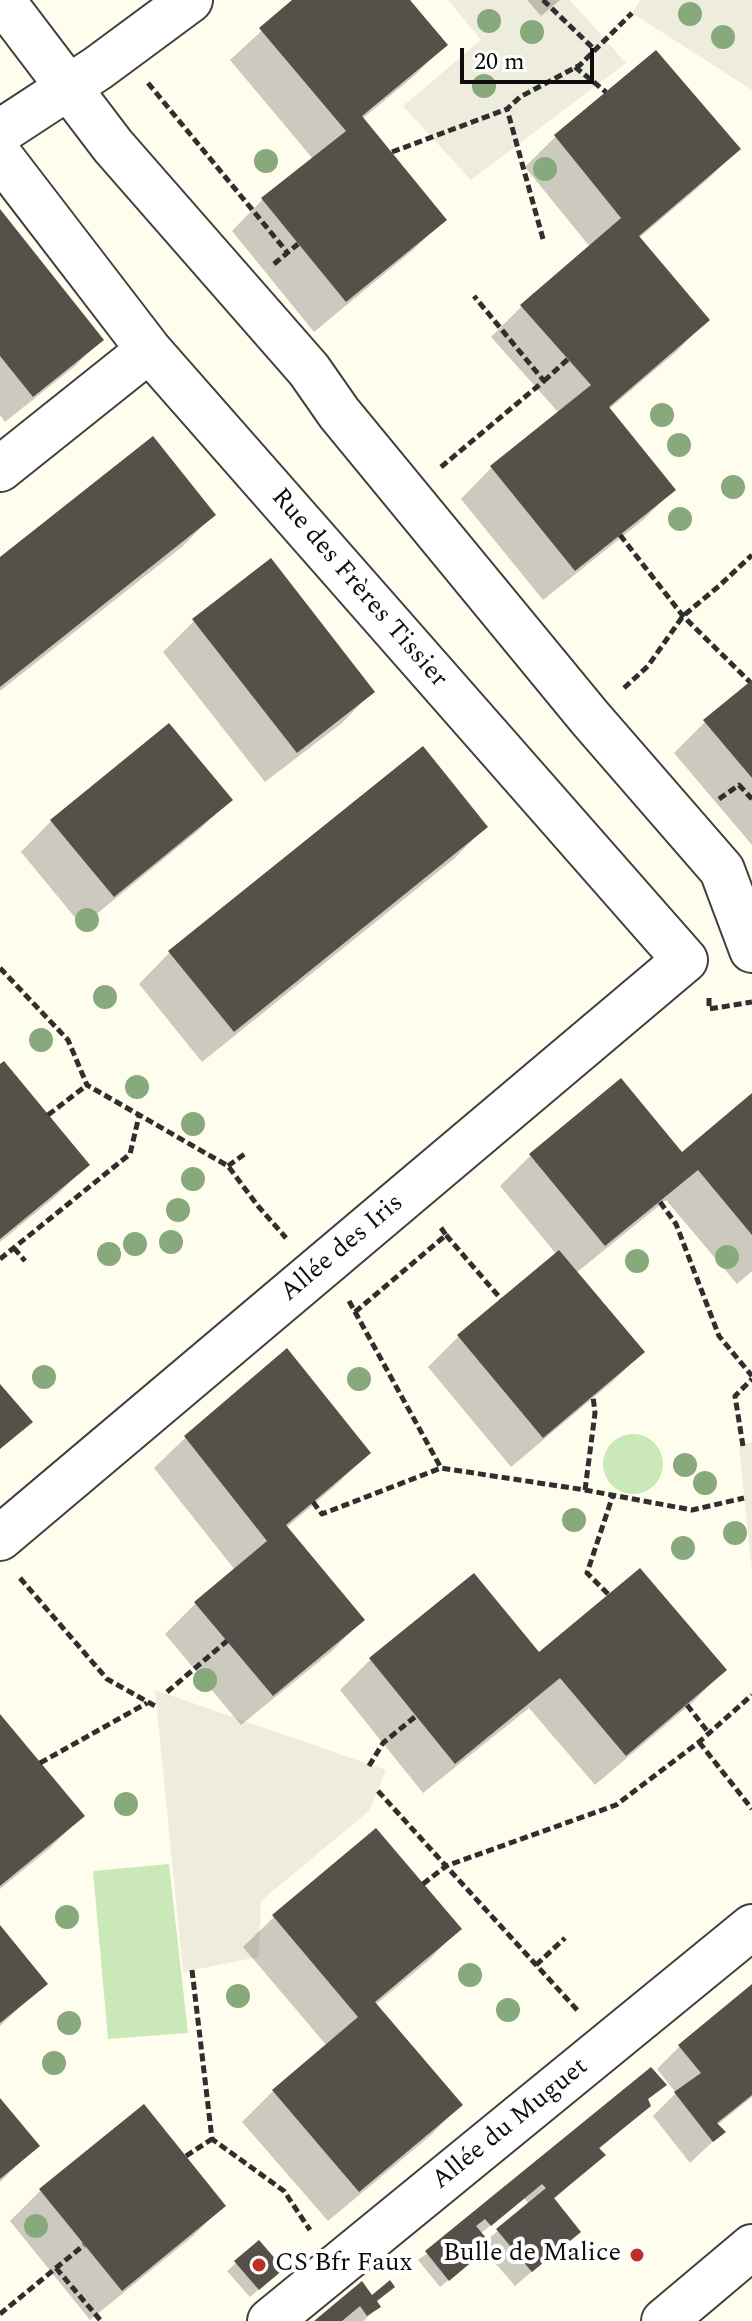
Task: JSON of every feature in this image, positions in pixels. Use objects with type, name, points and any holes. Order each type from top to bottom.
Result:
[{"type":"street","points":[[2,0],[34,110],[113,146],[309,370],[339,413],[590,718],[722,870],[752,950],[685,960]]},
{"type":"street","points":[[34,110],[122,51],[190,0]]},
{"type":"street","name":"Rue des Frères Tissier","points":[[0,156],[149,350],[685,960]]},
{"type":"street","points":[[0,469],[149,350]]},
{"type":"street","name":"Allée des Iris","points":[[9,1557],[685,960]]},
{"type":"street","name":"Allée du Muguet","points":[[270,2321],[752,1927]]},
{"type":"street","points":[[664,2321],[752,2247]]},
{"type":"path","points":[[543,0],[595,50]]},
{"type":"path","points":[[392,152],[507,109],[520,97],[575,67],[632,13]]},
{"type":"path","points":[[122,51],[287,252],[298,244]]},
{"type":"path","points":[[575,67],[606,92]]},
{"type":"path","points":[[507,109],[543,239]]},
{"type":"path","points":[[474,296],[544,381]]},
{"type":"path","points":[[432,456],[442,468],[568,359]]},
{"type":"path","points":[[620,535],[683,616],[750,682]]},
{"type":"path","points":[[590,718],[648,666],[683,616],[752,555]]},
{"type":"path","points":[[0,968],[68,1040],[87,1085],[228,1166],[292,1244]]},
{"type":"path","points":[[48,1115],[87,1085]]},
{"type":"path","points":[[0,1259],[130,1154],[139,1116]]},
{"type":"path","points":[[228,1166],[246,1153]]},
{"type":"path","points":[[660,1202],[676,1224],[719,1336],[752,1378],[735,1396],[743,1446]]},
{"type":"path","points":[[431,1213],[501,1299]]},
{"type":"path","points":[[355,1312],[446,1235]]},
{"type":"path","points":[[14,1248],[25,1261]]},
{"type":"path","points":[[348,1299],[441,1468]]},
{"type":"path","points":[[585,1490],[595,1413],[593,1396]]},
{"type":"path","points":[[313,1502],[322,1514],[441,1468],[692,1510],[744,1498]]},
{"type":"path","points":[[608,1594],[587,1573],[613,1495]]},
{"type":"path","points":[[9,1557],[107,1679],[157,1707]]},
{"type":"path","points":[[167,1692],[227,1641]]},
{"type":"path","points":[[423,1884],[446,1866],[616,1805],[699,1742],[752,1695]]},
{"type":"path","points":[[40,1763],[147,1703]]},
{"type":"path","points":[[687,1705],[708,1732]]},
{"type":"path","points":[[369,1766],[383,1743],[416,1716]]},
{"type":"path","points":[[699,1742],[752,1809]]},
{"type":"path","points":[[378,1791],[608,2046]]},
{"type":"path","points":[[536,1965],[565,1938]]},
{"type":"path","points":[[192,1970],[212,2139],[284,2191],[336,2266]]},
{"type":"path","points":[[186,2156],[212,2139]]},
{"type":"path","points":[[0,2314],[84,2245]]},
{"type":"path","points":[[56,2268],[101,2321]]},
{"type":"green space","points":[[633,1434],[644,1436],[654,1443],[661,1453],[661,1475],[654,1485],[644,1492],[633,1494],[622,1492],[612,1485],[605,1475],[603,1464],[605,1453],[612,1443],[622,1436]]},
{"type":"green space","points":[[169,1864],[188,2033],[108,2039],[93,1871]]},
{"type":"shaded area","points":[[448,0],[570,0],[626,63],[471,180],[403,106],[481,40]]},
{"type":"shaded area","points":[[640,0],[752,0],[752,90],[632,13]]},
{"type":"shaded area","points":[[752,1442],[752,1571],[739,1447]]},
{"type":"shaded area","points":[[155,1690],[386,1770],[369,1811],[261,1901],[259,1957],[183,1972]]},
{"type":"building","points":[[292,0],[410,0],[448,45],[362,116],[447,220],[346,302],[261,198],[346,131],[259,28]]},
{"type":"building","points":[[656,50],[741,149],[639,236],[710,320],[609,407],[676,490],[575,571],[490,466],[591,385],[520,305],[621,218],[554,135]]},
{"type":"building","points":[[0,209],[104,340],[33,397],[0,356]]},
{"type":"building","points":[[153,436],[216,515],[0,687],[0,557]]},
{"type":"building","points":[[271,558],[375,692],[297,753],[192,619]]},
{"type":"building","points":[[752,680],[752,778],[703,720]]},
{"type":"building","points":[[169,723],[233,800],[114,897],[50,820]]},
{"type":"building","points":[[423,746],[488,827],[234,1032],[168,951]]},
{"type":"building","points":[[4,1061],[90,1165],[0,1239],[0,1064]]},
{"type":"building","points":[[621,1078],[682,1152],[752,1093],[752,1235],[698,1170],[605,1246],[529,1154]]},
{"type":"building","points":[[559,1250],[645,1352],[543,1438],[457,1335]]},
{"type":"building","points":[[287,1348],[371,1453],[286,1525],[365,1620],[273,1696],[194,1602],[267,1541],[184,1436]]},
{"type":"building","points":[[0,1384],[33,1422],[0,1449]]},
{"type":"building","points":[[640,1568],[727,1670],[626,1756],[560,1678],[455,1764],[369,1658],[474,1573],[539,1652]]},
{"type":"building","points":[[0,1714],[85,1816],[0,1886]]},
{"type":"building","points":[[376,1828],[462,1929],[375,2002],[463,2105],[359,2192],[272,2090],[358,2017],[272,1915]]},
{"type":"building","points":[[0,1925],[48,1984],[0,2023]]},
{"type":"building","points":[[752,1984],[752,2095],[717,2123],[726,2132],[713,2142],[674,2092],[701,2073],[678,2045]]},
{"type":"building","points":[[651,2067],[667,2085],[648,2099],[651,2106],[599,2148],[606,2155],[554,2198],[581,2232],[532,2272],[496,2229],[546,2188],[542,2184],[491,2226],[485,2219],[476,2226],[492,2245],[449,2281],[425,2251]]},
{"type":"building","points":[[0,2098],[40,2146],[0,2179]]},
{"type":"building","points":[[144,2104],[226,2206],[122,2291],[39,2189]]},
{"type":"building","name":"CS Bfr Faux","points":[[259,2240],[284,2269],[259,2290],[234,2261]]},
{"type":"building","points":[[390,2280],[395,2287],[377,2301],[381,2307],[367,2316],[360,2306],[342,2321],[314,2321],[362,2281],[372,2295]]},
{"type":"place","name":"Bulle de Malice","points":[[637,2255]]},
{"type":"place","name":"CS Bfr Faux","points":[[259,2265]]}]
